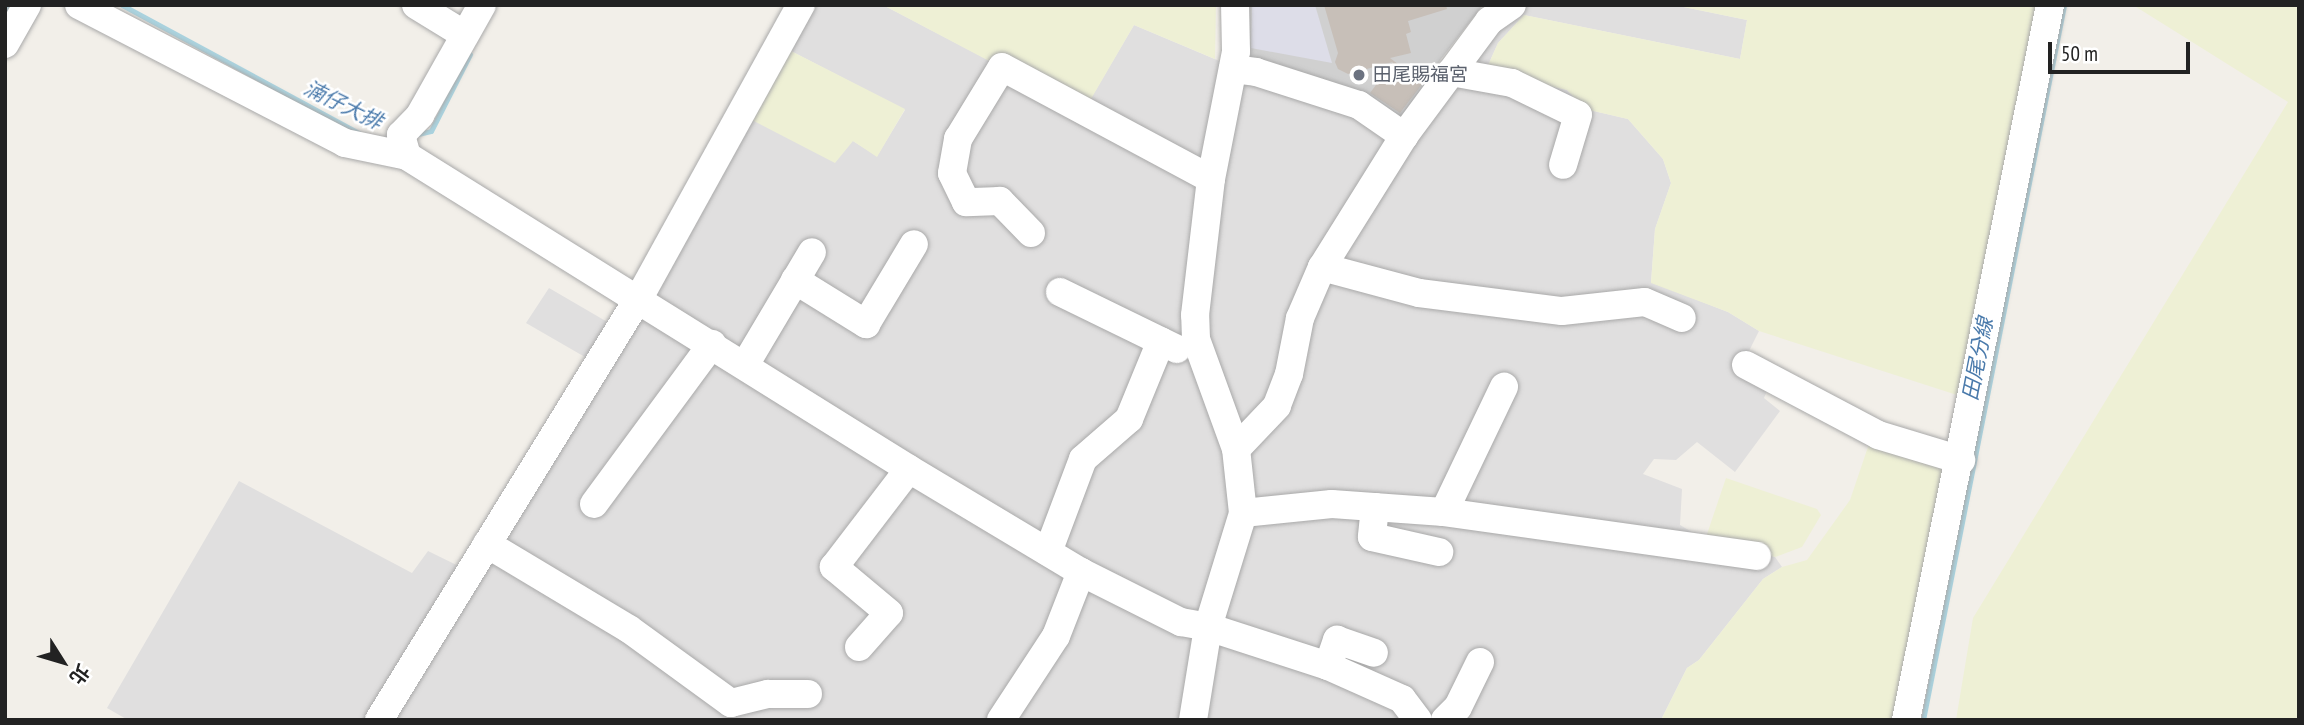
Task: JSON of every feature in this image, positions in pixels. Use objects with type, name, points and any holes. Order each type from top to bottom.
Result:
[{"type":"street","points":[[5,44],[27,5]]},
{"type":"street","points":[[79,5],[345,143],[404,145],[909,470],[1081,572],[1181,622],[1208,627],[1328,666],[1402,699],[1418,720]]},
{"type":"street","points":[[416,5],[465,35]]},
{"type":"street","points":[[404,145],[482,5]]},
{"type":"street","points":[[382,719],[639,298],[801,5]]},
{"type":"street","points":[[1193,720],[1208,627],[1243,513],[1236,449],[1196,339],[1195,315],[1211,179],[1240,56],[1235,5]]},
{"type":"street","points":[[1236,449],[1277,406],[1289,374],[1300,318],[1322,267],[1404,136],[1489,21],[1513,5]]},
{"type":"street","points":[[1906,720],[1961,460],[2050,5]]},
{"type":"street","points":[[1240,56],[1256,72],[1359,106],[1404,136]]},
{"type":"street","points":[[1031,233],[1000,201],[966,202],[952,173],[958,139],[1002,67],[1211,179]]},
{"type":"street","points":[[1451,72],[1512,83],[1578,115],[1563,165]]},
{"type":"street","points":[[795,280],[866,324],[915,244]]},
{"type":"street","points":[[745,365],[812,252]]},
{"type":"street","points":[[1322,267],[1419,293],[1562,311],[1645,302],[1682,318]]},
{"type":"street","points":[[1060,292],[1203,361]]},
{"type":"street","points":[[1048,552],[1083,459],[1129,419],[1161,341]]},
{"type":"street","points":[[594,504],[712,344]]},
{"type":"street","points":[[1746,365],[1878,435],[1961,460]]},
{"type":"street","points":[[1444,512],[1504,387]]},
{"type":"street","points":[[859,647],[889,613],[834,567],[909,470]]},
{"type":"street","points":[[1243,513],[1332,504],[1444,512],[1757,556]]},
{"type":"street","points":[[1375,507],[1372,537],[1439,552]]},
{"type":"street","points":[[487,544],[629,629],[731,703],[768,694],[808,694]]},
{"type":"street","points":[[1001,720],[1056,636],[1081,572]]},
{"type":"street","points":[[1328,666],[1337,640],[1374,653]]},
{"type":"street","points":[[1445,720],[1458,707],[1480,662]]},
{"type":"shaded area","points":[[816,5],[883,5],[1084,110],[1134,25],[1243,71],[1408,128],[1488,5],[1674,5],[1747,20],[1740,59],[1524,15],[1498,43],[1485,72],[1567,90],[1585,109],[1628,119],[1663,159],[1671,183],[1655,229],[1651,282],[1728,312],[1759,331],[1742,365],[1772,379],[1764,398],[1780,411],[1735,472],[1697,442],[1676,460],[1654,459],[1643,474],[1682,489],[1680,525],[1705,540],[1775,557],[1782,567],[1763,579],[1699,660],[1687,668],[1661,720],[128,720],[107,708],[239,481],[412,573],[428,551],[479,576],[604,368],[526,323],[549,288],[628,334],[748,118],[853,141],[877,156],[905,110],[791,51]]},
{"type":"shaded area","name":"田尾賜福宮","points":[[1248,5],[1483,5],[1441,59],[1399,127],[1243,65]]},
{"type":"shaded area","points":[[1252,5],[1315,5],[1332,63],[1251,48]]},
{"type":"green space","points":[[883,5],[1216,5],[1215,59],[1134,25],[1084,111]]},
{"type":"green space","points":[[1674,5],[2038,5],[1957,395],[1759,331],[1728,312],[1651,283],[1655,229],[1671,183],[1663,159],[1628,119],[1585,109],[1567,90],[1485,72],[1498,43],[1524,15],[1740,59],[1747,20]]},
{"type":"green space","points":[[2133,5],[2299,5],[2299,720],[1956,720],[1973,618],[2288,102]]},
{"type":"green space","points":[[791,51],[905,109],[877,157],[853,141],[835,163],[748,118]]},
{"type":"green space","points":[[1870,441],[1947,464],[1894,720],[1661,720],[1687,668],[1699,660],[1763,579],[1782,567],[1807,560],[1850,500]]},
{"type":"green space","points":[[1726,478],[1817,509],[1821,515],[1802,547],[1775,557],[1705,540]]},
{"type":"building","points":[[1324,5],[1446,5],[1447,9],[1408,21],[1411,32],[1406,34],[1411,53],[1390,58],[1423,83],[1400,113],[1370,93],[1393,62],[1348,74],[1338,69],[1335,62],[1338,53]]},
{"type":"waterway","name":"湳仔大排","points":[[5,14],[10,5]]},
{"type":"waterway","name":"湳仔大排","points":[[122,5],[359,133]]},
{"type":"waterway","name":"田尾分線","points":[[1923,720],[2064,5]]},
{"type":"waterway","name":"湳仔大排","points":[[418,134],[431,131],[470,54]]},
{"type":"place","name":"田尾賜福宮","points":[[1359,75]]}]
